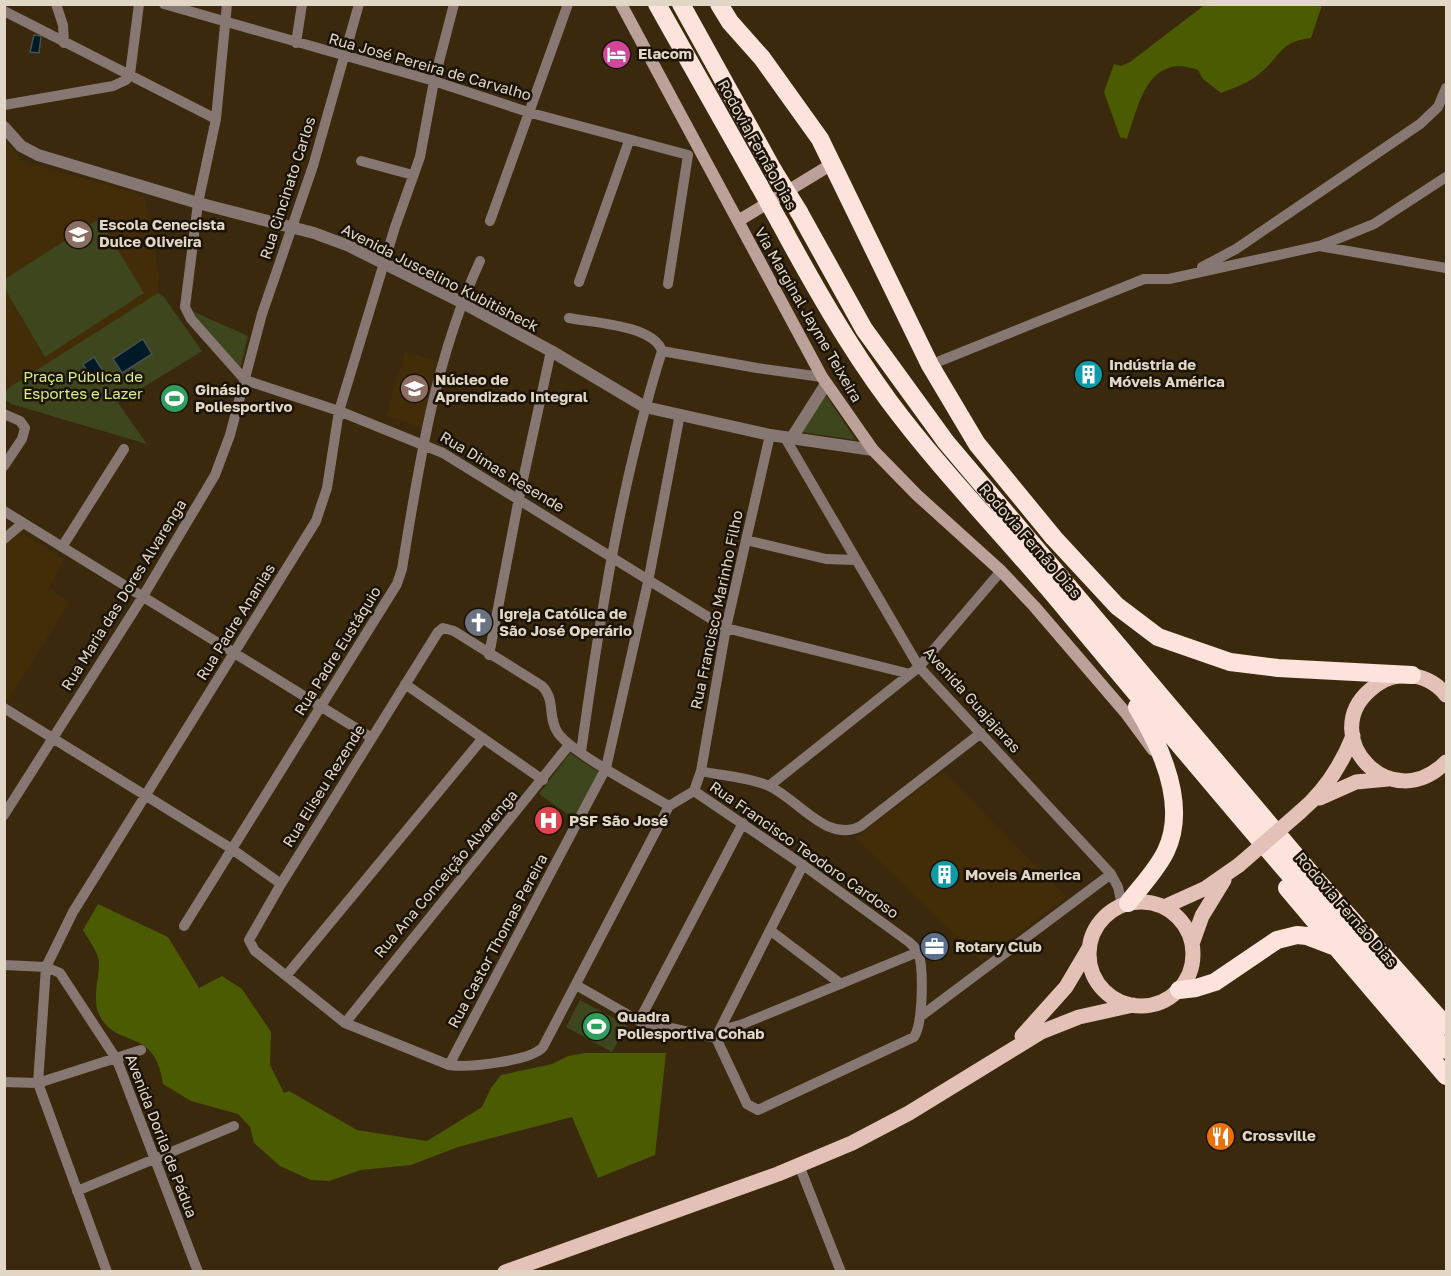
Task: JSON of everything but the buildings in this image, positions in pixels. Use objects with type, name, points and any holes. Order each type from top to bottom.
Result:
[{"type":"highway","name":"Rodovia Fernão Dias","points":[[657,4],[847,341],[889,401],[938,462],[1026,561],[1118,659],[1446,1026]]},
{"type":"highway","name":"Rodovia Fernão Dias","points":[[681,4],[883,358],[946,442],[1118,659],[1191,759],[1446,1050]]},
{"type":"highway","points":[[719,4],[805,115],[832,164],[930,365],[977,444],[1054,538],[1118,606],[1158,637],[1181,647],[1252,666],[1412,675]]},
{"type":"highway","points":[[1054,538],[1095,599],[1118,659],[1147,723],[1175,803],[1171,836],[1155,868],[1125,904]]},
{"type":"highway","points":[[1191,759],[1243,835],[1446,1076]]},
{"type":"highway","points":[[1179,990],[1215,982],[1270,944],[1287,937],[1307,936],[1336,947]]},
{"type":"main road","name":"Via Marginal Jayme Teixeira","points":[[621,4],[824,380],[873,450],[917,495],[1001,571],[1125,712],[1163,764]]},
{"type":"main road","points":[[738,221],[832,164]]},
{"type":"main road","points":[[1164,906],[1206,888],[1235,869],[1306,807],[1335,773],[1353,736],[1356,710],[1365,694],[1378,683],[1395,676],[1412,675],[1427,679],[1446,695]]},
{"type":"main road","points":[[1353,736],[1362,760],[1374,772],[1388,779],[1405,782],[1421,780],[1436,772],[1446,762]]},
{"type":"main road","points":[[1306,807],[1346,785],[1388,779]]},
{"type":"main road","points":[[1089,948],[1090,964],[1095,979],[1105,991],[1118,1000],[1133,1005],[1148,1006],[1162,1002],[1179,990],[1191,968],[1192,944],[1209,901],[1235,869]]},
{"type":"main road","points":[[1008,1050],[1050,1007],[1089,948],[1100,922],[1125,904],[1153,902],[1164,906],[1182,922],[1192,944]]},
{"type":"main road","points":[[505,1272],[799,1165],[892,1123],[1008,1050],[1059,1023],[1133,1005]]},
{"type":"street","points":[[56,4],[63,25],[64,43]]},
{"type":"street","points":[[4,105],[113,86],[126,80],[130,74],[139,4]]},
{"type":"street","name":"Rua José Pereira de Carvalho","points":[[164,4],[434,81],[531,113],[688,155],[668,284]]},
{"type":"street","points":[[227,4],[216,119],[198,203],[185,306],[188,316],[245,380]]},
{"type":"street","points":[[296,43],[302,4]]},
{"type":"street","name":"Rua Cincinato Carlos","points":[[245,380],[290,227],[313,166],[359,4]]},
{"type":"street","name":"Rua Padre Ananias","points":[[46,966],[73,912],[316,521],[327,488],[339,411],[383,265],[422,150],[434,81],[454,4]]},
{"type":"street","points":[[490,221],[531,113],[568,4]]},
{"type":"street","points":[[4,11],[216,119]]},
{"type":"street","points":[[1191,272],[1236,249],[1420,124],[1438,107],[1446,88]]},
{"type":"street","name":"Avenida Juscelino Kubitisheck","points":[[4,127],[21,146],[38,155],[349,246],[461,302],[551,351],[645,407],[770,435],[873,450]]},
{"type":"street","points":[[579,282],[629,141]]},
{"type":"street","points":[[361,161],[412,176]]},
{"type":"street","points":[[930,365],[1144,279],[1169,279],[1191,272],[1319,246],[1374,224],[1446,177]]},
{"type":"street","points":[[1319,246],[1446,268]]},
{"type":"street","name":"Rua Padre Eustáquio","points":[[184,926],[397,584],[402,569],[422,442],[461,302],[480,261]]},
{"type":"street","points":[[569,318],[642,332],[655,338],[662,351],[645,407],[613,558],[599,629],[581,752]]},
{"type":"street","points":[[483,738],[286,976],[345,1023],[449,1065],[463,1066],[527,1057],[539,1051],[546,1043],[669,806],[569,745],[554,724],[552,704],[547,691],[489,655],[519,498],[551,351]]},
{"type":"street","points":[[662,351],[824,380],[789,436]]},
{"type":"street","name":"Rua Dimas Resende","points":[[245,380],[339,411],[422,442],[519,498],[648,582],[726,628],[914,671]]},
{"type":"street","name":"Rua Maria das Dores Alvarenga","points":[[4,815],[142,598],[215,475],[230,435],[245,380]]},
{"type":"street","points":[[4,414],[20,421],[25,428],[22,439],[4,466]]},
{"type":"street","name":"Rua Castor Thomas Pereira","points":[[449,1065],[606,768],[648,582],[680,414]]},
{"type":"street","name":"Rua Francisco Marinho Filho","points":[[694,791],[701,771],[726,628],[770,435]]},
{"type":"street","name":"Avenida Guajajaras","points":[[789,436],[914,671],[981,733],[1111,874],[1125,904]]},
{"type":"street","points":[[62,547],[124,449]]},
{"type":"street","points":[[4,511],[372,738]]},
{"type":"street","points":[[4,539],[23,524]]},
{"type":"street","points":[[746,540],[826,559],[855,560]]},
{"type":"street","points":[[769,786],[914,671],[1001,571]]},
{"type":"street","name":"Rua Eliseu Rezende","points":[[286,976],[255,951],[250,943],[250,936],[434,638],[440,630],[450,629],[489,655]]},
{"type":"street","points":[[405,684],[543,780]]},
{"type":"street","points":[[4,708],[232,849],[281,884]]},
{"type":"street","points":[[701,771],[769,786],[835,830],[849,832],[861,826],[981,733]]},
{"type":"street","name":"Rua Ana Conceição Alvarenga","points":[[345,1023],[569,745]]},
{"type":"street","name":"Rua Francisco Teodoro Cardoso","points":[[669,806],[694,791],[803,865],[909,942],[918,952]]},
{"type":"street","points":[[639,1021],[742,823]]},
{"type":"street","points":[[717,1034],[803,865]]},
{"type":"street","points":[[921,1016],[1111,874]]},
{"type":"street","points":[[771,931],[841,984]]},
{"type":"street","points":[[576,985],[639,1021],[717,1034],[918,952],[921,1016],[916,1034],[903,1043],[758,1110],[747,1104],[717,1034]]},
{"type":"street","points":[[4,964],[46,966],[38,1083],[107,1272]]},
{"type":"street","name":"Avenida Dorila de Pádua","points":[[46,966],[60,973],[117,1060],[198,1272]]},
{"type":"street","points":[[4,1082],[38,1083],[117,1060],[141,1050]]},
{"type":"street","points":[[77,1191],[155,1156],[234,1125]]},
{"type":"street","points":[[799,1165],[841,1272]]},
{"type":"shaded area","name":"Escola Cenecista Dulce Oliveira","points":[[5,142],[24,162],[144,195],[159,273],[158,293],[10,387],[5,371]]},
{"type":"shaded area","name":"Núcleo de Aprendizado Integral","points":[[405,352],[442,362],[422,428],[386,416]]},
{"type":"shaded area","points":[[21,532],[64,559],[49,588],[70,602],[8,700],[4,698],[4,545]]},
{"type":"shaded area","points":[[943,771],[1067,897],[981,961],[856,838]]},
{"type":"green space","points":[[1206,4],[1322,5],[1311,38],[1292,43],[1259,74],[1236,87],[1221,93],[1203,79],[1198,70],[1181,66],[1168,68],[1157,75],[1148,85],[1142,97],[1127,139],[1120,137],[1104,92],[1114,64],[1121,66],[1130,62]]},
{"type":"green space","points":[[99,219],[144,293],[45,357],[5,289],[5,279]]},
{"type":"green space","name":"Praça Pública de Esportes e Lazer","points":[[158,293],[164,297],[202,351],[118,403],[147,444],[11,404],[5,399],[5,391],[10,387]]},
{"type":"green space","points":[[190,310],[248,336],[240,370]]},
{"type":"green space","points":[[825,394],[856,440],[801,432]]},
{"type":"green space","points":[[570,753],[600,773],[576,820],[539,794]]},
{"type":"green space","points":[[98,904],[168,937],[199,988],[222,976],[242,989],[271,1032],[270,1065],[284,1093],[289,1091],[357,1130],[427,1141],[482,1107],[491,1088],[501,1075],[552,1064],[568,1056],[585,1053],[666,1053],[655,1155],[598,1178],[572,1117],[458,1147],[411,1165],[361,1170],[329,1181],[311,1180],[280,1166],[254,1143],[250,1127],[238,1114],[191,1101],[163,1084],[159,1066],[152,1053],[143,1045],[115,1032],[106,1025],[99,1014],[96,1002],[99,959],[83,930]]},
{"type":"green space","name":"Quadra Poliesportiva Cohab","points":[[580,1000],[627,1025],[612,1052],[566,1027]]},
{"type":"water","points":[[34,35],[41,36],[39,53],[30,52]]},
{"type":"water","points":[[143,339],[152,354],[122,373],[113,359]]},
{"type":"water","points":[[94,357],[105,374],[93,382],[83,364]]},
{"type":"place","name":"Elacom","points":[[617,54]]},
{"type":"place","name":"Escola Cenecista Dulce Oliveira","points":[[78,234]]},
{"type":"place","name":"Indústria de Móveis América","points":[[1088,374]]},
{"type":"place","name":"Núcleo de Aprendizado Integral","points":[[414,389]]},
{"type":"place","name":"Ginásio Poliesportivo","points":[[174,399]]},
{"type":"place","name":"Igreja Católica de São José Operário","points":[[478,623]]},
{"type":"place","name":"PSF São José","points":[[548,821]]},
{"type":"place","name":"Moveis America","points":[[944,875]]},
{"type":"place","name":"Rotary Club","points":[[934,947]]},
{"type":"place","name":"Quadra Poliesportiva Cohab","points":[[596,1026]]},
{"type":"place","name":"Crossville","points":[[1221,1136]]}]
